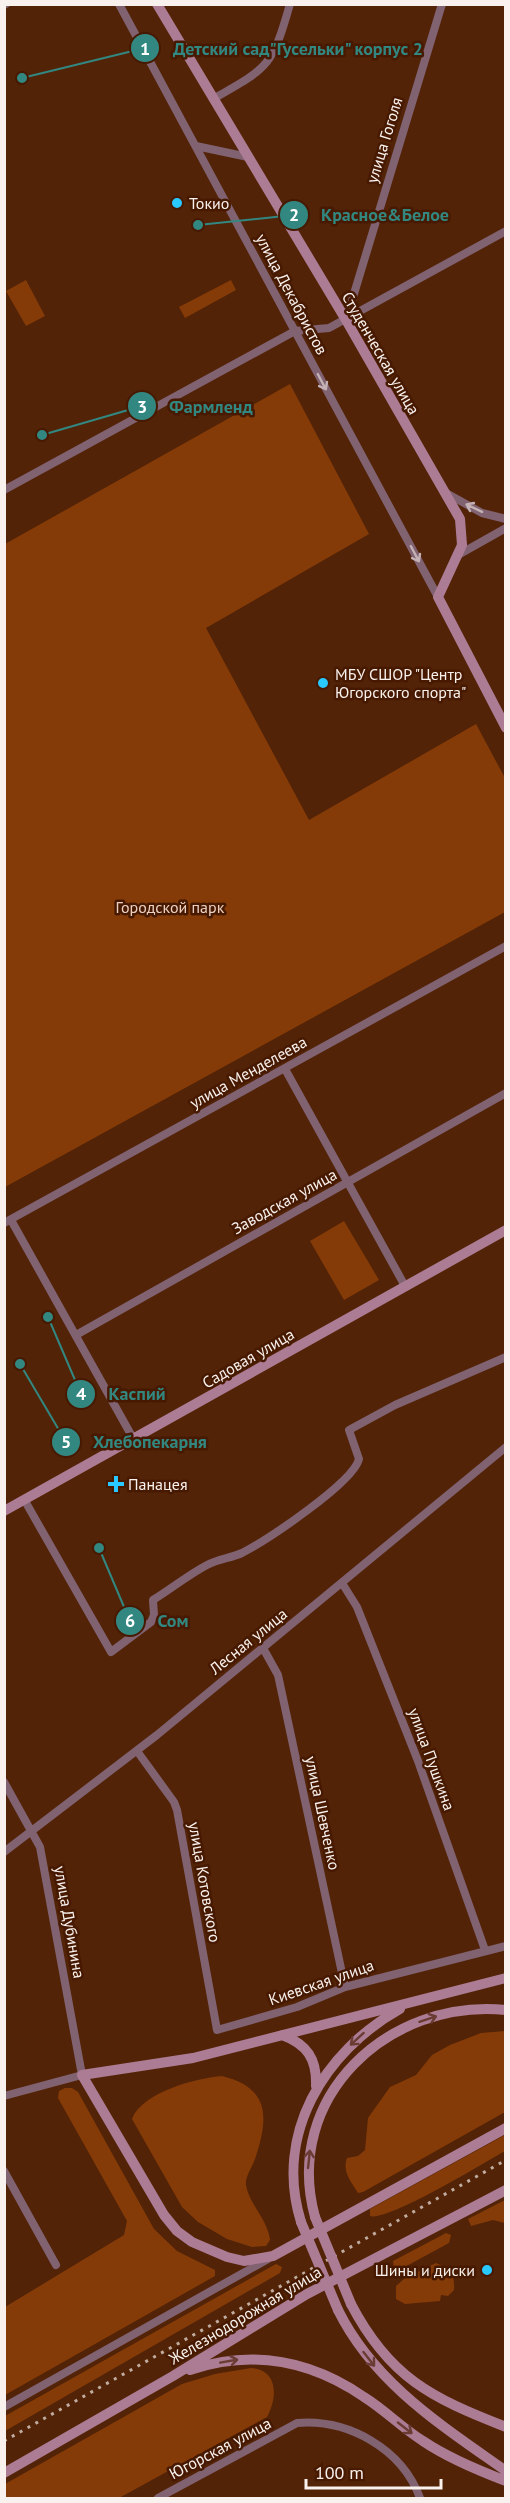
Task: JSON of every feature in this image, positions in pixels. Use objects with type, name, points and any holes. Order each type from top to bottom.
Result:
[{"type":"street","name":"улица Декабристов","points":[[119,4],[438,597]]},
{"type":"street","name":"Студенческая улица","points":[[157,4],[346,320],[462,526],[462,545],[438,597]]},
{"type":"street","points":[[213,99],[255,74],[267,64],[278,45],[290,4]]},
{"type":"street","name":"улица Гоголя","points":[[346,320],[442,4]]},
{"type":"street","points":[[196,146],[248,157]]},
{"type":"street","points":[[4,490],[295,331],[320,330],[346,320],[506,231]]},
{"type":"street","points":[[444,492],[482,513],[506,519]]},
{"type":"street","points":[[458,555],[506,528]]},
{"type":"street","points":[[438,597],[506,728]]},
{"type":"street","name":"улица Менделеева","points":[[8,1222],[506,946]]},
{"type":"street","points":[[285,1069],[405,1286]]},
{"type":"street","name":"Заводская улица","points":[[76,1335],[506,1093]]},
{"type":"street","points":[[8,1222],[76,1335],[134,1440]]},
{"type":"street","name":"Садовая улица","points":[[4,1512],[506,1230]]},
{"type":"street","points":[[25,1501],[111,1652],[151,1622],[154,1614],[153,1600],[208,1564],[241,1553],[274,1533],[301,1515],[353,1472],[359,1459],[349,1430],[395,1405],[506,1358]]},
{"type":"street","name":"Лесная улица","points":[[4,1852],[33,1833],[137,1751],[506,1447]]},
{"type":"street","name":"улица Пушкина","points":[[342,1583],[357,1607],[418,1761],[485,1950]]},
{"type":"street","name":"улица Шевченко","points":[[263,1648],[278,1674],[345,1987]]},
{"type":"street","name":"улица Котовского","points":[[137,1751],[174,1802],[177,1810],[217,2030]]},
{"type":"street","name":"улица Дубинина","points":[[4,1782],[33,1833],[44,1864],[82,2075]]},
{"type":"street","name":"Киевская улица","points":[[217,2030],[297,2007],[345,1987],[506,1946]]},
{"type":"street","points":[[4,2096],[82,2075],[193,2058],[506,1978]]},
{"type":"street","points":[[424,1998],[399,2009],[365,2031],[339,2056],[316,2088],[300,2126],[294,2155],[295,2198],[301,2223],[338,2310],[357,2343],[392,2386],[506,2471]]},
{"type":"street","points":[[506,2010],[458,2011],[419,2022],[383,2039],[346,2070],[327,2099],[309,2151],[308,2187],[315,2217],[351,2304],[370,2336],[394,2366],[409,2379],[442,2400],[506,2427]]},
{"type":"street","points":[[282,2035],[298,2041],[310,2053],[315,2067],[316,2088]]},
{"type":"street","points":[[82,2075],[164,2216],[177,2231],[192,2242],[227,2257],[244,2260],[273,2256]]},
{"type":"street","points":[[4,2407],[506,2128]]},
{"type":"street","points":[[4,2171],[56,2265]]},
{"type":"street","name":"Железнодорожная улица","points":[[4,2473],[173,2376],[307,2294],[506,2190]]},
{"type":"street","points":[[173,2376],[237,2359],[269,2359],[307,2366],[338,2379],[366,2397],[423,2441],[450,2457],[506,2481]]},
{"type":"street","name":"Югорская улица","points":[[158,2499],[297,2423],[320,2424],[348,2430],[376,2444],[403,2466],[419,2497]]},
{"type":"green space","points":[[26,280],[45,316],[26,326],[6,291]]},
{"type":"green space","points":[[231,280],[236,290],[185,318],[179,307]]},
{"type":"green space","name":"Городской парк","points":[[290,384],[369,534],[206,628],[309,820],[476,724],[505,778],[505,912],[5,1187],[5,544]]},
{"type":"green space","points":[[344,1221],[379,1280],[344,1300],[310,1241]]},
{"type":"green space","points":[[505,2031],[505,2112],[358,2193],[346,2172],[347,2158],[358,2156],[365,2150],[368,2118],[390,2087],[416,2075],[432,2055],[450,2045],[481,2033]]},
{"type":"green space","points":[[222,2076],[238,2081],[249,2088],[257,2096],[262,2106],[260,2144],[246,2185],[269,2233],[270,2240],[266,2246],[252,2247],[227,2239],[198,2222],[182,2207],[132,2119],[138,2109],[158,2094],[185,2083]]},
{"type":"green space","points":[[72,2088],[78,2092],[154,2229],[177,2251],[215,2270],[215,2276],[5,2395],[5,2307],[124,2235],[127,2221],[58,2098],[59,2091]]},
{"type":"green space","points":[[505,2135],[505,2151],[415,2201],[380,2215],[370,2216],[370,2209]]},
{"type":"green space","points":[[505,2200],[505,2223],[493,2220],[471,2226],[468,2219]]},
{"type":"green space","points":[[446,2233],[451,2235],[449,2243],[401,2269],[394,2267],[393,2261]]},
{"type":"green space","points":[[436,2263],[448,2270],[454,2280],[454,2290],[448,2296],[441,2295],[440,2301],[405,2304],[396,2299],[396,2286],[405,2278]]},
{"type":"green space","points":[[276,2264],[282,2267],[280,2273],[5,2431],[5,2416]]},
{"type":"green space","points":[[251,2368],[260,2370],[271,2379],[274,2393],[267,2417],[119,2498],[5,2498],[5,2484],[182,2384],[215,2374]]},
{"type":"railway","points":[[4,2441],[506,2160]]},
{"type":"place","name":"Детский сад\"Гусельки\" корпус 2","points":[[22,78]]},
{"type":"place","name":"Токио","points":[[177,203]]},
{"type":"place","name":"Красное&Белое","points":[[198,225]]},
{"type":"place","name":"Фармленд","points":[[42,435]]},
{"type":"place","name":"МБУ СШОР \"Центр Югорского спорта\"","points":[[323,683]]},
{"type":"place","name":"Каспий","points":[[48,1317]]},
{"type":"place","name":"Хлебопекарня","points":[[20,1364]]},
{"type":"place","name":"Панацея","points":[[116,1484]]},
{"type":"place","name":"Сом","points":[[99,1548]]},
{"type":"place","name":"Шины и диски","points":[[487,2270]]}]
